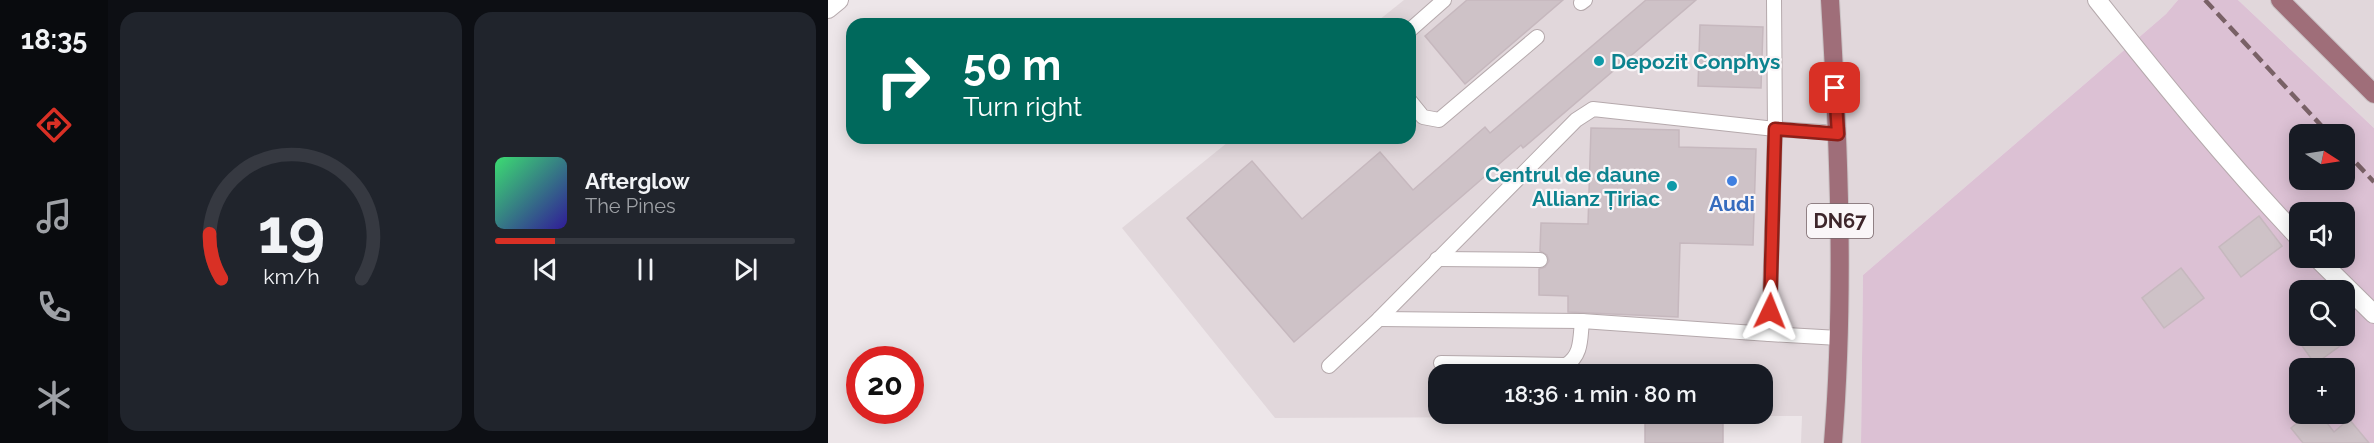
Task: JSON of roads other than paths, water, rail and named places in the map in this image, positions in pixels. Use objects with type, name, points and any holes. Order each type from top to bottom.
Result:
[{"type":"main road","name":"DN67","points":[[1830,0],[1838,134],[1839,338],[1833,443]]},
{"type":"main road","points":[[2280,0],[2374,94]]},
{"type":"street","points":[[828,9],[839,0]]},
{"type":"street","points":[[2097,0],[2244,180],[2289,227]]},
{"type":"street","points":[[2328,268],[2374,314]]},
{"type":"lane","points":[[1416,25],[1444,0]]},
{"type":"lane","points":[[1769,334],[1775,129],[1774,0]]},
{"type":"lane","points":[[1416,109],[1423,117],[1439,120],[1536,37]]},
{"type":"lane","points":[[1329,366],[1379,319],[1576,120],[1587,112],[1593,110],[1838,134]]},
{"type":"lane","points":[[1437,260],[1540,260]]},
{"type":"lane","points":[[1379,319],[1582,321],[1839,338]]},
{"type":"lane","points":[[1441,363],[1566,365],[1575,360],[1580,347],[1582,321]]},
{"type":"railway","points":[[2205,0],[2320,124]]},
{"type":"railway","points":[[2355,162],[2374,182]]},
{"type":"place","name":"Depozit Conphys","points":[[1599,61]]},
{"type":"place","name":"Audi","points":[[1732,181]]},
{"type":"place","name":"Centrul de daune Allianz Țiriac","points":[[1672,186]]}]
